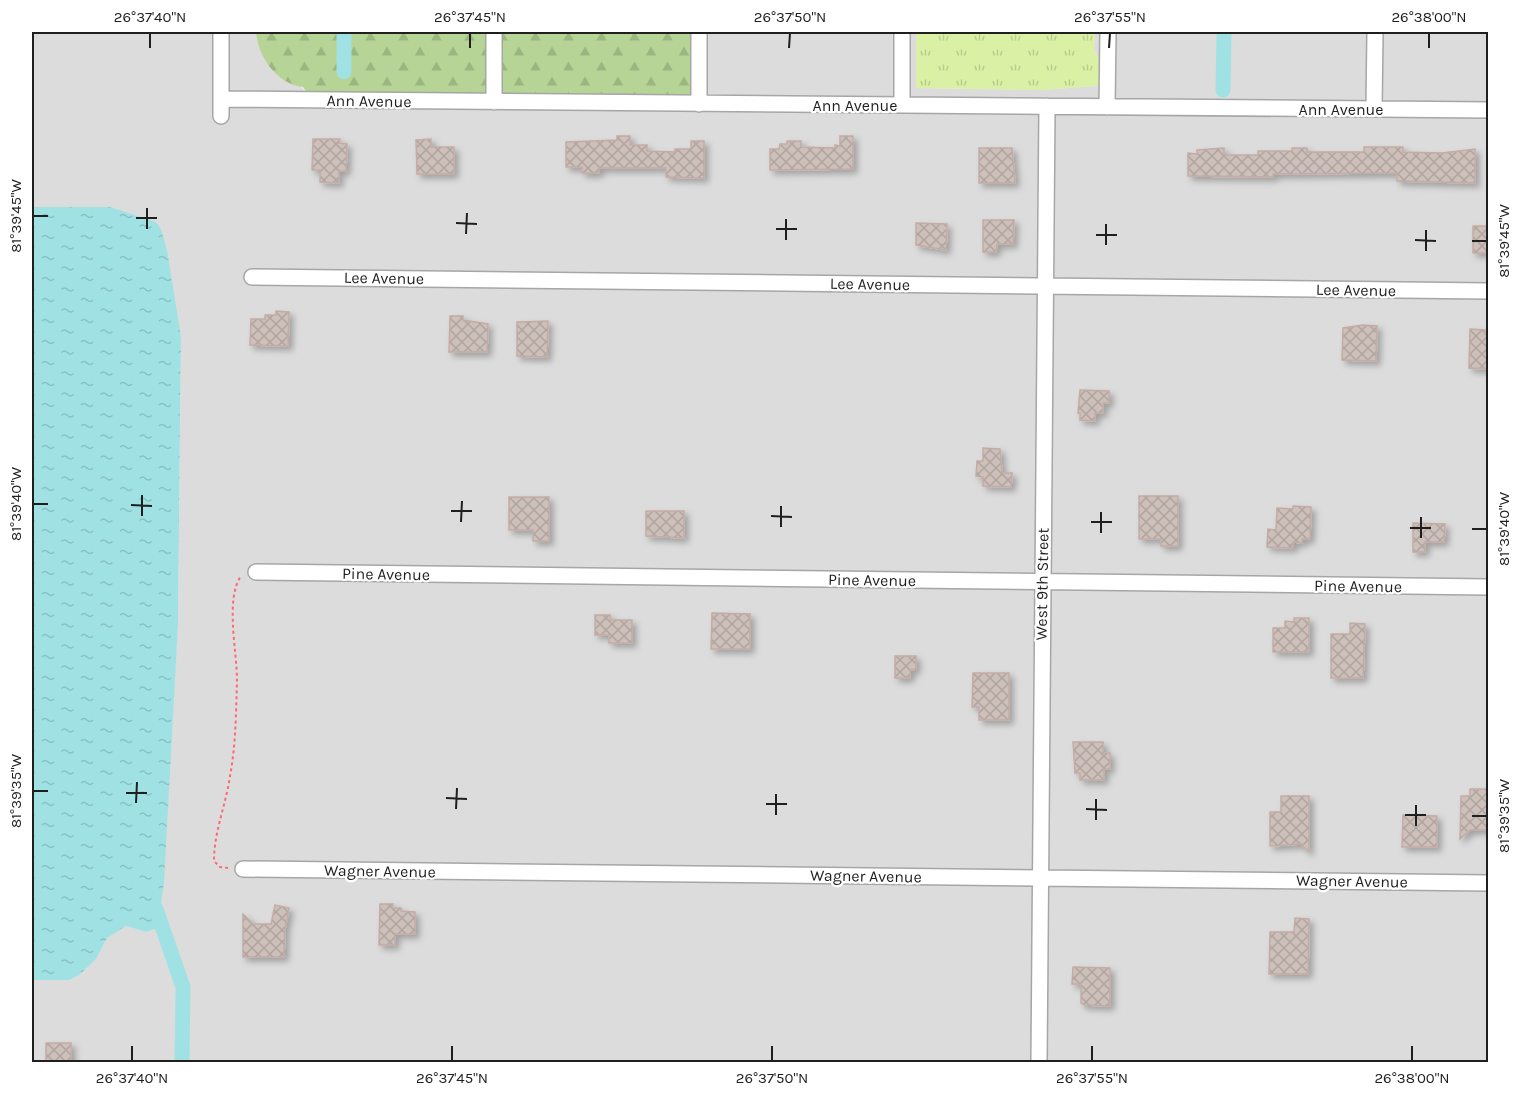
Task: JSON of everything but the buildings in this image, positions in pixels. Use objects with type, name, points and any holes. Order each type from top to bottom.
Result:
[{"type":"street","points":[[221,32],[221,117]]},
{"type":"street","points":[[494,32],[494,102]]},
{"type":"street","points":[[699,32],[699,104]]},
{"type":"street","points":[[902,32],[902,105]]},
{"type":"street","points":[[1107,107],[1108,32]]},
{"type":"street","points":[[1374,109],[1375,32]]},
{"type":"street","name":"Ann Avenue","points":[[221,99],[1488,110]]},
{"type":"street","name":"West 9th Street","points":[[1039,1062],[1047,106]]},
{"type":"street","name":"Lee Avenue","points":[[252,277],[1488,291]]},
{"type":"street","name":"Pine Avenue","points":[[255,572],[1488,587]]},
{"type":"street","name":"Wagner Avenue","points":[[243,869],[1488,883]]},
{"type":"path","points":[[243,869],[219,867],[214,861],[214,842],[230,777],[234,744],[237,664],[233,615],[236,584],[242,575],[255,572]]},
{"type":"shaded area","points":[[32,32],[256,32],[257,40],[313,100],[691,103],[690,32],[916,32],[916,88],[1040,90],[1111,85],[1094,49],[1095,32],[1488,32],[1488,1062],[32,1062],[32,980],[69,980],[96,959],[107,938],[116,931],[126,926],[146,932],[158,928],[178,625],[181,337],[176,311],[110,207],[32,207]]},
{"type":"green space","points":[[256,32],[690,32],[691,103],[312,100],[303,87],[285,81],[270,68],[261,51]]},
{"type":"green space","points":[[916,32],[1095,32],[1094,49],[1111,85],[1040,90],[916,88]]},
{"type":"water","points":[[32,207],[110,207],[156,222],[161,229],[167,250],[181,337],[178,625],[164,882],[158,928],[146,932],[126,926],[107,938],[96,959],[79,975],[69,980],[32,980]]},
{"type":"waterway","points":[[344,32],[344,72]]},
{"type":"waterway","points":[[1223,90],[1224,32]]},
{"type":"waterway","points":[[156,909],[183,987],[182,1062]]}]
